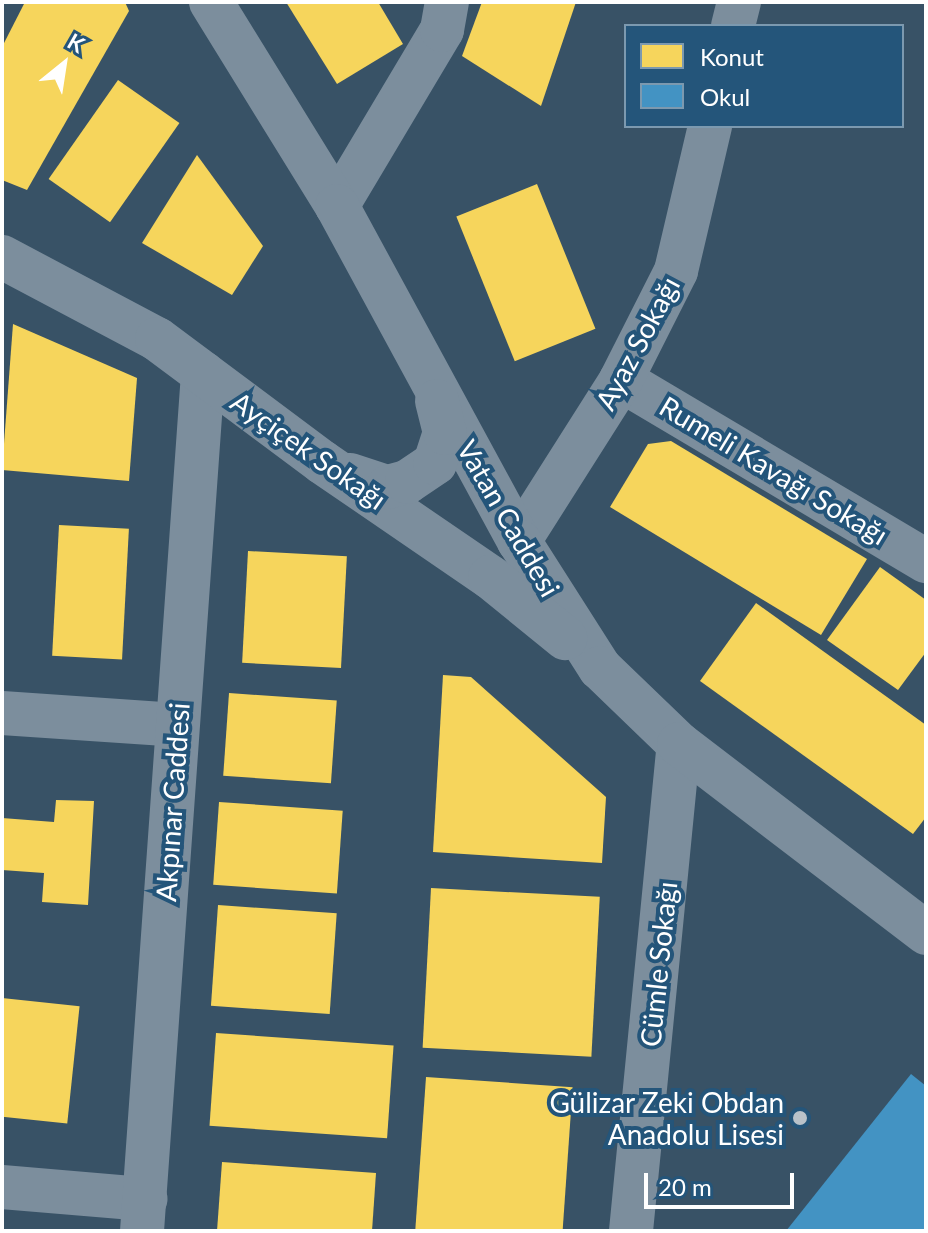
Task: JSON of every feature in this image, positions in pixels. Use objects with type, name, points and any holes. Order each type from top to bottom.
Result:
[{"type":"street","name":"Vatan Caddesi","points":[[211,2],[337,206],[519,541],[600,668],[679,744],[926,933]]},
{"type":"street","points":[[337,206],[442,30],[447,2]]},
{"type":"street","points":[[734,24],[739,2]]},
{"type":"street","name":"Ayaz Sokağı","points":[[519,541],[621,380],[676,271],[710,128]]},
{"type":"street","name":"Ayçiçek Sokağı","points":[[2,257],[104,307],[203,373],[322,462],[490,577],[600,668]]},
{"type":"street","name":"Akpınar Caddesi","points":[[144,1215],[203,373]]},
{"type":"street","points":[[322,462],[388,487],[423,472],[435,463],[445,433],[430,378]]},
{"type":"street","name":"Rumeli Kavağı Sokağı","points":[[621,380],[926,561]]},
{"type":"street","points":[[2,713],[177,725]]},
{"type":"street","name":"Cümle Sokağı","points":[[631,1231],[679,744]]},
{"type":"street","points":[[2,1187],[144,1215]]},
{"type":"building: Konut","points":[[25,2],[125,2],[129,11],[27,190],[2,180],[2,47]]},
{"type":"building: Konut","points":[[286,2],[378,2],[403,44],[337,84]]},
{"type":"building: Konut","points":[[482,2],[576,2],[541,106],[462,56]]},
{"type":"building: Konut","points":[[118,80],[179,123],[110,222],[49,179]]},
{"type":"building: Konut","points":[[197,155],[263,246],[232,295],[142,243]]},
{"type":"building: Konut","points":[[537,184],[595,329],[515,361],[456,217]]},
{"type":"building: Konut","points":[[13,324],[137,378],[129,481],[2,470]]},
{"type":"building: Konut","points":[[671,441],[867,559],[821,635],[610,507],[648,444]]},
{"type":"building: Konut","points":[[59,525],[129,529],[122,659],[52,656]]},
{"type":"building: Konut","points":[[248,551],[347,556],[341,668],[242,663]]},
{"type":"building: Konut","points":[[880,567],[926,600],[926,652],[898,690],[827,640]]},
{"type":"building: Konut","points":[[756,603],[926,725],[926,817],[913,834],[700,681]]},
{"type":"building: Konut","points":[[443,675],[471,677],[606,797],[602,863],[433,852]]},
{"type":"building: Konut","points":[[229,693],[337,701],[331,783],[223,776]]},
{"type":"building: Konut","points":[[56,800],[94,801],[88,905],[42,902],[44,873],[2,870],[2,818],[54,822]]},
{"type":"building: Konut","points":[[219,802],[343,811],[337,893],[213,885]]},
{"type":"building: Konut","points":[[431,888],[600,897],[591,1057],[423,1048]]},
{"type":"building: Konut","points":[[218,905],[337,913],[330,1014],[211,1006]]},
{"type":"building: Konut","points":[[2,998],[80,1006],[67,1124],[2,1117]]},
{"type":"building: Konut","points":[[216,1033],[394,1045],[387,1138],[210,1126]]},
{"type":"building: Konut","points":[[426,1077],[573,1087],[563,1231],[415,1231]]},
{"type":"building: Konut","points":[[222,1162],[376,1173],[372,1231],[217,1231]]},
{"type":"building: Okul","points":[[911,1074],[926,1086],[926,1231],[786,1231]]},
{"type":"place","name":"Gülizar Zeki Obdan Anadolu Lisesi","points":[[800,1118]]}]
